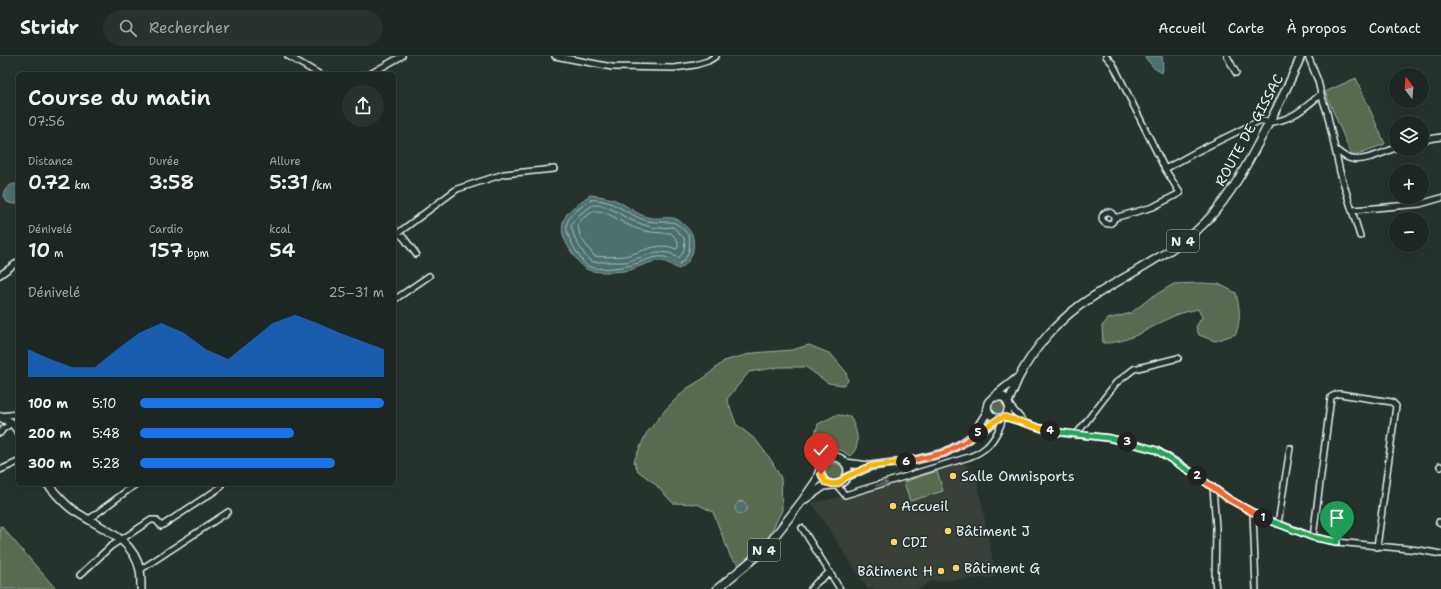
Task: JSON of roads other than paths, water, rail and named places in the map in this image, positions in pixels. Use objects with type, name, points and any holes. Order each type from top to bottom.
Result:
[{"type":"main road","name":"ROUTE DE GISSAC","points":[[1009,403],[1019,377],[1044,340],[1078,307],[1174,248],[1211,217],[1240,177],[1290,84],[1300,58]]},
{"type":"main road","name":"ROUTE DE GISSAC","points":[[995,397],[1019,377]]},
{"type":"main road","points":[[995,397],[1001,396],[1009,403]]},
{"type":"main road","name":"N 4","points":[[972,436],[986,414],[989,401],[995,397]]},
{"type":"main road","name":"N 4","points":[[717,589],[764,550],[802,501],[816,480],[823,462],[830,457],[839,458],[845,463],[871,466],[908,462],[935,456],[952,449],[1002,418],[1009,412],[1009,403]]},
{"type":"main road","points":[[987,407],[992,416],[1002,418]]},
{"type":"main road","points":[[0,417],[16,426]]},
{"type":"main road","points":[[845,463],[848,470],[846,477]]},
{"type":"main road","name":"N 4","points":[[802,501],[824,486],[843,481],[846,477],[871,466]]},
{"type":"main road","points":[[820,470],[822,478],[829,484],[835,484]]},
{"type":"main road","points":[[49,486],[65,504],[88,520],[123,540],[133,554],[140,570],[141,589]]},
{"type":"street","points":[[288,56],[316,72]]},
{"type":"street","points":[[374,72],[402,56]]},
{"type":"street","points":[[555,56],[612,67],[674,68],[695,65],[708,61],[716,56]]},
{"type":"street","points":[[1106,56],[1113,64],[1165,169],[1180,193],[1153,207],[1114,218]]},
{"type":"street","points":[[1227,56],[1236,73]]},
{"type":"street","points":[[1308,56],[1318,81],[1320,94],[1327,112],[1340,172],[1360,236]]},
{"type":"street","points":[[1165,169],[1259,121],[1265,120],[1270,122],[1298,113],[1320,94]]},
{"type":"street","points":[[1429,139],[1441,137]]},
{"type":"street","points":[[1335,149],[1352,160],[1363,159],[1389,150]]},
{"type":"street","points":[[416,254],[404,238],[396,234],[457,189],[504,174],[554,169]]},
{"type":"street","points":[[1353,210],[1420,204],[1441,198]]},
{"type":"street","points":[[0,275],[16,263]]},
{"type":"street","points":[[396,299],[429,276]]},
{"type":"street","points":[[1076,435],[1116,383],[1134,369],[1178,358]]},
{"type":"street","points":[[1312,537],[1331,397],[1340,394],[1392,402],[1396,406],[1377,547]]},
{"type":"street","points":[[1009,403],[1024,422]]},
{"type":"street","points":[[0,417],[16,414]]},
{"type":"street","points":[[835,484],[845,495],[976,455],[991,444],[1000,426],[1002,418],[1024,422],[1048,430],[1076,435],[1109,438],[1156,450],[1182,466],[1229,499],[1253,513],[1312,537],[1337,542],[1419,550],[1441,554]]},
{"type":"street","points":[[0,433],[3,429],[16,426]]},
{"type":"street","points":[[1278,524],[1290,448]]},
{"type":"street","points":[[0,470],[16,463]]},
{"type":"street","points":[[88,520],[133,486]]},
{"type":"street","points":[[80,575],[110,548],[153,519],[163,526],[221,487]]},
{"type":"street","points":[[1212,487],[1216,528],[1216,589]]},
{"type":"street","points":[[140,570],[228,512]]},
{"type":"street","points":[[1253,513],[1256,589]]},
{"type":"street","points":[[802,528],[840,589]]},
{"type":"street","points":[[811,589],[816,582],[830,572]]},
{"type":"water","points":[[1144,56],[1162,56],[1162,73],[1154,68]]},
{"type":"water","points":[[16,184],[16,203],[7,202],[5,199],[4,193],[8,187]]},
{"type":"water","points":[[590,195],[615,200],[647,217],[674,218],[679,220],[692,234],[693,249],[690,259],[679,269],[663,261],[656,261],[630,270],[620,271],[600,272],[585,268],[570,250],[565,241],[562,230],[565,217],[568,212]]},
{"type":"water","points":[[741,502],[745,504],[747,508],[745,512],[741,514],[737,512],[735,508],[737,504]]},
{"type":"place","name":"Salle Omnisports","points":[[953,476]]},
{"type":"place","name":"Accueil","points":[[893,506]]},
{"type":"place","name":"Bâtiment J","points":[[948,531]]},
{"type":"place","name":"CDI","points":[[894,542]]},
{"type":"place","name":"Bâtiment G","points":[[956,568]]},
{"type":"place","name":"Bâtiment H","points":[[941,571]]}]
